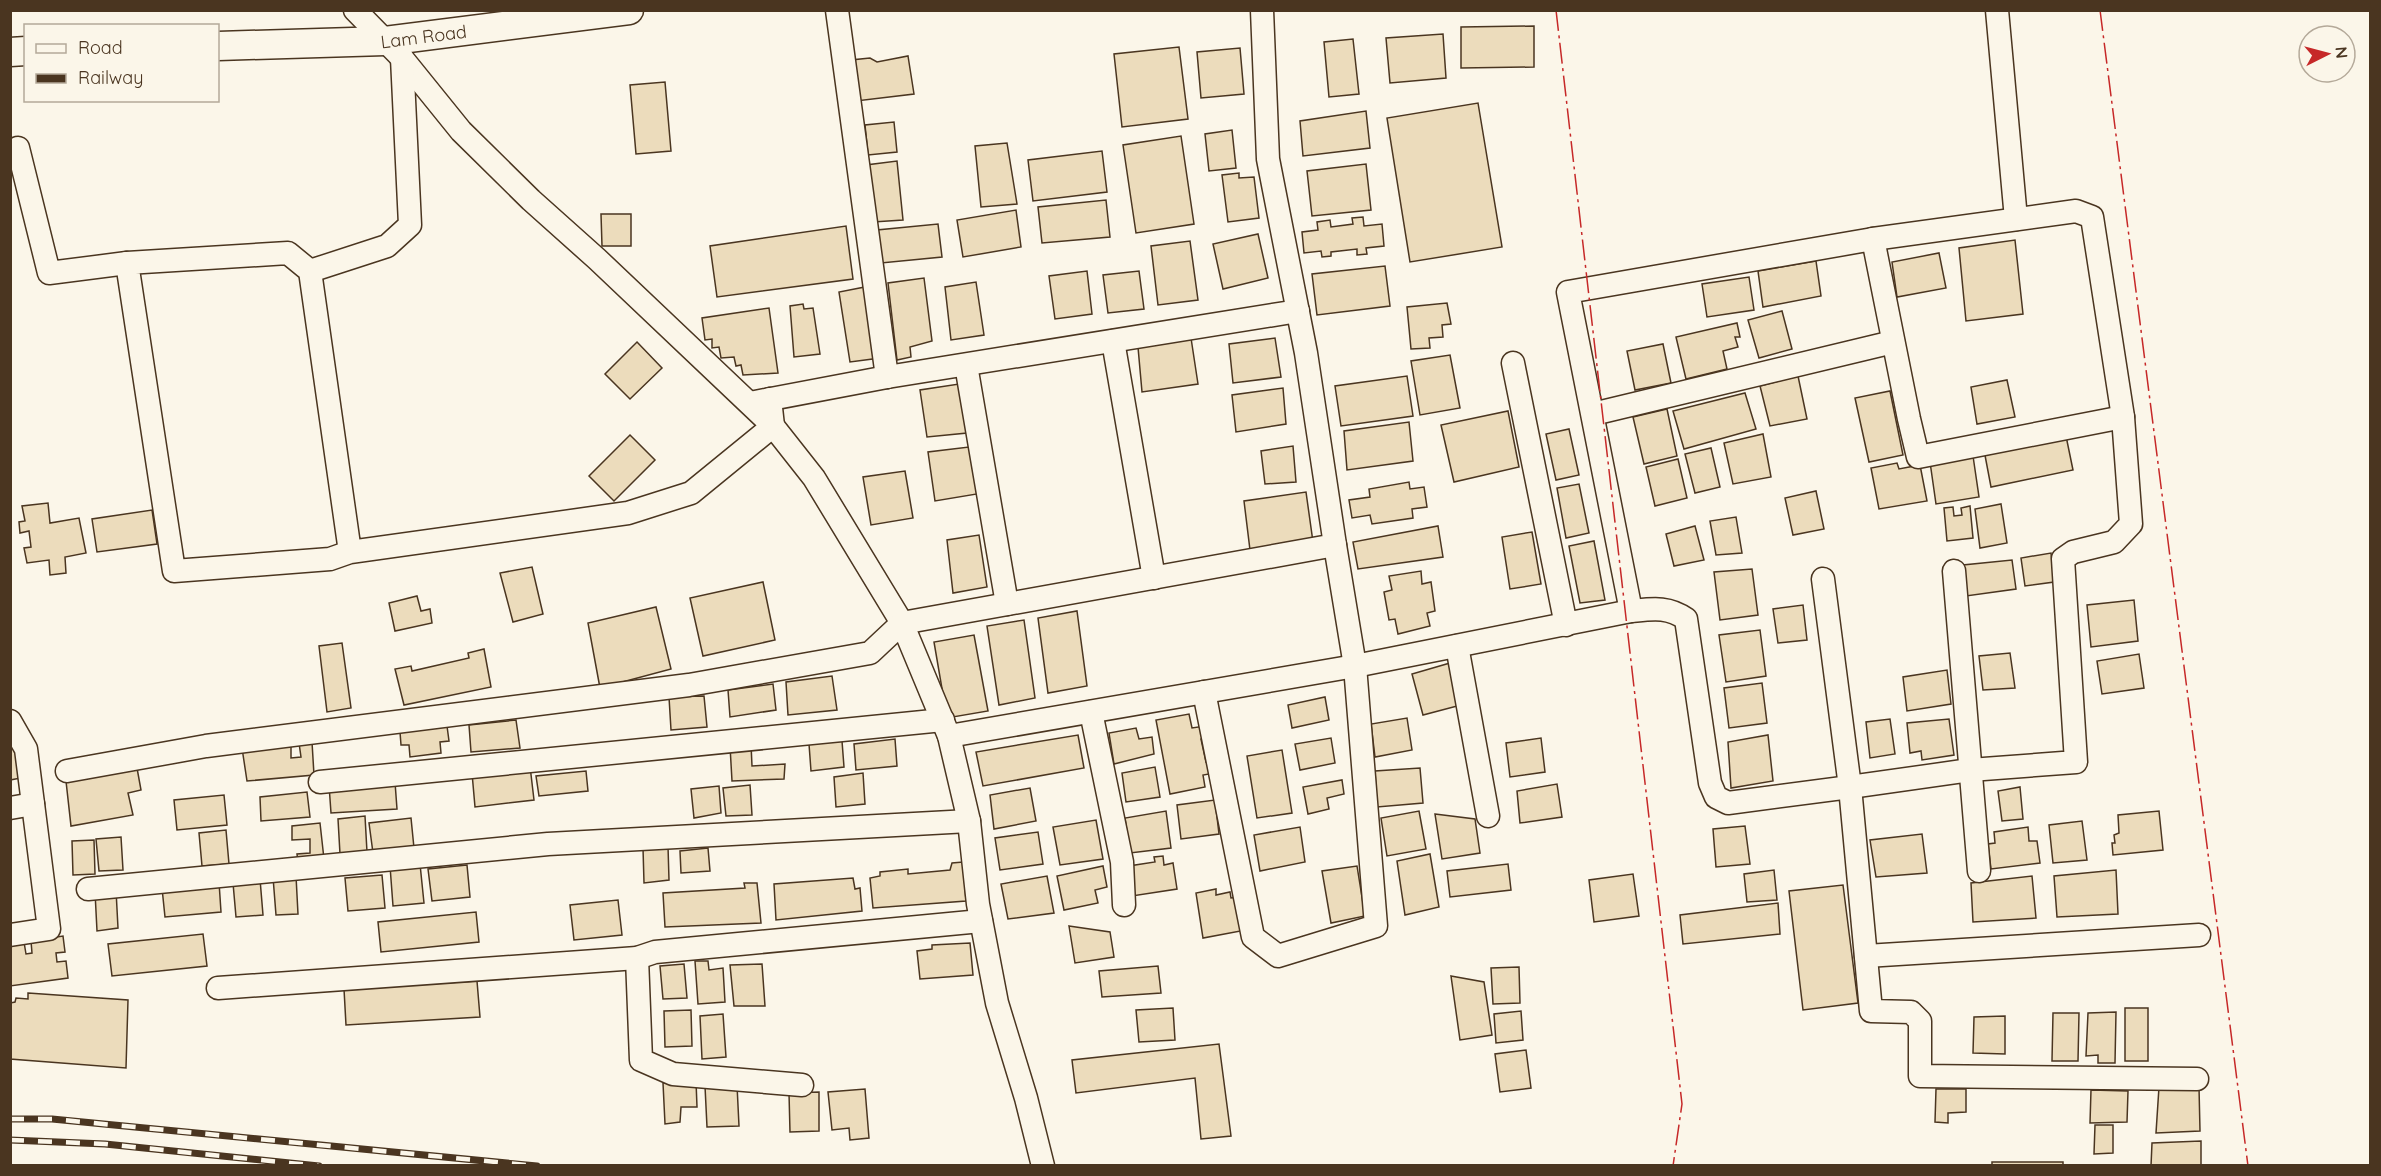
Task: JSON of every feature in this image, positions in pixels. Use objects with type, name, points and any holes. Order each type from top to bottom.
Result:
[{"type":"main road","name":"Lam Road","points":[[219,46],[393,49],[629,10]]},
{"type":"street","points":[[355,10],[393,49],[461,131],[531,201],[760,401],[773,426],[814,478],[902,623],[946,728],[969,821],[981,921],[997,1003],[1026,1098],[1043,1166]]},
{"type":"street","points":[[837,10],[887,377]]},
{"type":"street","points":[[1204,693],[1252,937],[1278,956],[1376,926],[1355,666],[1306,353],[1268,159],[1262,10]]},
{"type":"street","points":[[1997,10],[2016,219]]},
{"type":"street","points":[[310,271],[387,246],[410,225],[393,49]]},
{"type":"street","points":[[18,148],[49,273],[127,263],[288,253],[310,271],[350,552]]},
{"type":"street","points":[[320,783],[946,728],[1091,712],[1355,666],[1631,611],[1661,608],[1675,610],[1686,619],[1710,783],[1716,797],[1728,803],[1971,770],[2076,762],[2062,559],[2073,552],[2114,542],[2131,524],[2123,417],[2092,217],[2076,211],[1873,239],[1568,292],[1631,611]]},
{"type":"street","points":[[1873,239],[1918,457],[2123,417]]},
{"type":"street","points":[[127,263],[174,571],[330,559],[350,552],[628,513],[691,493],[773,426]]},
{"type":"street","points":[[760,401],[887,377],[1298,311]]},
{"type":"street","points":[[1113,341],[1154,578]]},
{"type":"street","points":[[1593,414],[1893,342]]},
{"type":"street","points":[[1513,363],[1566,625]]},
{"type":"street","points":[[966,365],[1007,604]]},
{"type":"street","points":[[67,771],[206,746],[689,685],[870,653],[902,623],[1335,545]]},
{"type":"street","points":[[1954,571],[1979,871]]},
{"type":"street","points":[[1823,579],[1850,787],[1871,1011],[1911,1012],[1920,1021],[1920,1076],[2197,1079]]},
{"type":"street","points":[[1457,646],[1488,816]]},
{"type":"street","points":[[1091,712],[1122,862],[1125,905]]},
{"type":"street","points":[[10,721],[26,749],[49,929],[10,935]]},
{"type":"street","points":[[10,808],[33,804]]},
{"type":"street","points":[[88,889],[548,844],[969,821]]},
{"type":"street","points":[[218,988],[637,958],[655,952],[981,921]]},
{"type":"street","points":[[1866,956],[2199,935]]},
{"type":"street","points":[[637,958],[641,1060],[673,1074],[802,1085]]},
{"type":"building","points":[[1534,26],[1534,67],[1461,68],[1461,27]]},
{"type":"building","points":[[1443,34],[1446,78],[1390,83],[1386,38]]},
{"type":"building","points":[[1353,39],[1359,94],[1329,97],[1324,42]]},
{"type":"building","points":[[1179,47],[1188,119],[1122,127],[1114,54]]},
{"type":"building","points":[[1240,48],[1244,94],[1201,98],[1197,52]]},
{"type":"building","points":[[908,56],[914,94],[856,101],[851,60],[870,58],[877,62]]},
{"type":"building","points":[[665,82],[671,151],[636,154],[630,85]]},
{"type":"building","points":[[1478,103],[1502,247],[1410,262],[1387,118]]},
{"type":"building","points":[[1366,111],[1370,148],[1303,156],[1300,121]]},
{"type":"building","points":[[894,122],[897,152],[868,155],[865,125]]},
{"type":"building","points":[[1232,130],[1236,168],[1209,171],[1205,134]]},
{"type":"building","points":[[1181,136],[1194,224],[1136,233],[1123,145]]},
{"type":"building","points":[[1007,143],[1017,204],[981,207],[975,146]]},
{"type":"building","points":[[1102,151],[1107,192],[1033,201],[1028,160]]},
{"type":"building","points":[[897,161],[903,220],[873,222],[866,165]]},
{"type":"building","points":[[1366,164],[1371,210],[1312,216],[1307,171]]},
{"type":"building","points":[[1239,173],[1239,178],[1254,177],[1259,218],[1228,222],[1222,175]]},
{"type":"building","points":[[1106,200],[1110,237],[1042,243],[1038,207]]},
{"type":"building","points":[[1016,210],[1021,247],[963,257],[957,220]]},
{"type":"building","points":[[601,214],[631,214],[631,246],[602,246]]},
{"type":"building","points":[[1363,217],[1364,226],[1382,224],[1384,246],[1366,248],[1367,254],[1357,255],[1357,249],[1331,252],[1331,256],[1322,257],[1321,251],[1304,253],[1302,232],[1318,230],[1317,222],[1330,220],[1331,227],[1353,224],[1352,218]]},
{"type":"building","points":[[938,224],[942,257],[881,263],[877,230]]},
{"type":"building","points":[[846,226],[853,279],[717,297],[710,246]]},
{"type":"building","points":[[1258,234],[1268,278],[1223,289],[1213,244]]},
{"type":"building","points":[[2015,240],[2023,314],[1966,321],[1959,248]]},
{"type":"building","points":[[1190,241],[1198,300],[1158,305],[1151,246]]},
{"type":"building","points":[[1939,253],[1946,288],[1897,297],[1892,262]]},
{"type":"building","points":[[1816,261],[1821,296],[1763,307],[1758,271]]},
{"type":"building","points":[[1385,266],[1390,306],[1317,315],[1312,274]]},
{"type":"building","points":[[1087,271],[1092,314],[1055,319],[1049,276]]},
{"type":"building","points":[[1139,271],[1144,309],[1108,313],[1103,275]]},
{"type":"building","points":[[1749,277],[1754,310],[1707,317],[1702,284]]},
{"type":"building","points":[[924,278],[932,341],[910,347],[911,357],[897,360],[888,283]]},
{"type":"building","points":[[976,282],[984,335],[951,340],[945,287]]},
{"type":"building","points":[[870,286],[880,358],[850,362],[839,292]]},
{"type":"building","points":[[1447,303],[1451,324],[1442,325],[1443,337],[1429,338],[1430,348],[1411,349],[1407,307]]},
{"type":"building","points":[[803,304],[804,309],[813,308],[820,354],[794,357],[790,306]]},
{"type":"building","points":[[769,308],[778,373],[743,375],[741,365],[736,366],[734,357],[721,358],[719,347],[712,348],[712,339],[705,340],[702,318]]},
{"type":"building","points":[[1782,311],[1792,349],[1759,358],[1748,320]]},
{"type":"building","points":[[1737,323],[1740,337],[1735,337],[1738,347],[1723,351],[1727,369],[1686,379],[1676,337]]},
{"type":"building","points":[[1191,338],[1198,384],[1142,392],[1138,347]]},
{"type":"building","points":[[1275,338],[1281,377],[1233,383],[1229,344]]},
{"type":"building","points":[[637,342],[662,368],[630,399],[605,374]]},
{"type":"building","points":[[1663,344],[1671,383],[1635,390],[1627,351]]},
{"type":"building","points":[[1450,355],[1460,408],[1420,415],[1411,361]]},
{"type":"building","points":[[1407,376],[1413,416],[1341,426],[1335,386]]},
{"type":"building","points":[[1798,376],[1807,419],[1770,426],[1760,386]]},
{"type":"building","points":[[2007,380],[2015,417],[1977,424],[1971,387]]},
{"type":"building","points":[[959,384],[967,433],[927,437],[920,390]]},
{"type":"building","points":[[1283,388],[1286,424],[1236,432],[1232,395]]},
{"type":"building","points":[[1890,391],[1903,455],[1869,462],[1855,398]]},
{"type":"building","points":[[1745,393],[1756,429],[1684,449],[1673,411]]},
{"type":"building","points":[[1667,409],[1677,456],[1644,464],[1633,417]]},
{"type":"building","points":[[1508,411],[1519,467],[1454,482],[1441,425]]},
{"type":"building","points":[[1409,422],[1413,461],[1347,470],[1344,431]]},
{"type":"building","points":[[1569,429],[1579,475],[1556,480],[1546,434]]},
{"type":"building","points":[[1763,434],[1771,477],[1733,484],[1724,443]]},
{"type":"building","points":[[630,435],[655,460],[614,501],[589,476]]},
{"type":"building","points":[[2066,436],[2073,470],[1991,487],[1984,450]]},
{"type":"building","points":[[1293,446],[1296,482],[1265,484],[1261,451]]},
{"type":"building","points":[[969,447],[977,494],[935,501],[928,452]]},
{"type":"building","points":[[1711,448],[1720,487],[1695,493],[1685,454]]},
{"type":"building","points":[[1973,456],[1979,497],[1936,504],[1930,462]]},
{"type":"building","points":[[1678,459],[1687,498],[1655,506],[1646,467]]},
{"type":"building","points":[[1897,463],[1899,469],[1920,465],[1927,501],[1879,509],[1871,468]]},
{"type":"building","points":[[905,471],[913,518],[871,525],[863,477]]},
{"type":"building","points":[[1409,482],[1410,489],[1424,487],[1427,507],[1412,509],[1413,518],[1372,524],[1370,515],[1352,518],[1349,500],[1370,497],[1369,489]]},
{"type":"building","points":[[1579,484],[1589,533],[1566,538],[1557,488]]},
{"type":"building","points":[[1816,491],[1824,529],[1793,535],[1785,498]]},
{"type":"building","points":[[1306,492],[1313,542],[1250,550],[1244,501]]},
{"type":"building","points":[[48,503],[50,523],[79,518],[86,553],[65,557],[66,573],[50,575],[49,560],[27,563],[24,548],[31,547],[29,531],[20,533],[19,522],[25,521],[22,506]]},
{"type":"building","points":[[2001,504],[2007,543],[1980,548],[1975,509]]},
{"type":"building","points":[[1970,506],[1973,538],[1947,541],[1944,508],[1953,507],[1954,516],[1962,515],[1961,508]]},
{"type":"building","points":[[152,510],[157,544],[97,552],[92,519]]},
{"type":"building","points":[[1736,517],[1742,553],[1716,555],[1710,521]]},
{"type":"building","points":[[1438,526],[1443,557],[1358,569],[1353,542]]},
{"type":"building","points":[[1695,526],[1704,560],[1674,566],[1666,534]]},
{"type":"building","points":[[1532,532],[1541,584],[1510,589],[1502,537]]},
{"type":"building","points":[[979,535],[987,587],[953,593],[947,540]]},
{"type":"building","points":[[1594,541],[1605,600],[1580,603],[1569,546]]},
{"type":"building","points":[[2051,553],[2054,582],[2025,586],[2021,558]]},
{"type":"building","points":[[2012,560],[2016,589],[1966,596],[1963,565]]},
{"type":"building","points":[[532,567],[543,614],[513,622],[500,573]]},
{"type":"building","points":[[1752,569],[1758,615],[1720,620],[1714,572]]},
{"type":"building","points":[[1421,571],[1422,584],[1431,582],[1435,611],[1427,613],[1430,626],[1398,634],[1395,619],[1389,620],[1384,592],[1392,590],[1389,576]]},
{"type":"building","points":[[763,582],[775,640],[703,656],[690,598]]},
{"type":"building","points":[[417,596],[421,611],[430,609],[432,623],[395,631],[389,603]]},
{"type":"building","points":[[2134,600],[2138,641],[2091,647],[2087,605]]},
{"type":"building","points":[[1803,605],[1807,640],[1778,643],[1773,609]]},
{"type":"building","points":[[656,607],[671,669],[600,688],[588,623]]},
{"type":"building","points":[[1077,611],[1087,686],[1048,693],[1038,618]]},
{"type":"building","points":[[1024,620],[1035,698],[999,705],[987,626]]},
{"type":"building","points":[[1760,630],[1766,676],[1726,682],[1719,635]]},
{"type":"building","points":[[974,635],[988,711],[947,718],[934,642]]},
{"type":"building","points":[[342,643],[351,708],[327,712],[319,646]]},
{"type":"building","points":[[484,649],[491,687],[404,705],[395,669],[411,666],[412,671],[469,658],[468,653]]},
{"type":"building","points":[[2010,653],[2015,688],[1983,690],[1979,656]]},
{"type":"building","points":[[2139,654],[2144,688],[2102,694],[2097,661]]},
{"type":"building","points":[[1450,663],[1461,705],[1423,715],[1412,674]]},
{"type":"building","points":[[1947,670],[1951,704],[1907,711],[1903,677]]},
{"type":"building","points":[[832,676],[837,710],[788,715],[786,682]]},
{"type":"building","points":[[1762,683],[1767,723],[1729,728],[1724,688]]},
{"type":"building","points":[[773,684],[776,710],[730,717],[728,690]]},
{"type":"building","points":[[704,696],[707,727],[671,730],[669,697]]},
{"type":"building","points":[[1325,697],[1329,720],[1292,728],[1288,705]]},
{"type":"building","points":[[1189,714],[1192,728],[1205,726],[1207,738],[1201,739],[1206,762],[1213,760],[1215,773],[1203,775],[1205,787],[1170,794],[1156,720]]},
{"type":"building","points":[[1407,718],[1412,750],[1375,757],[1371,724]]},
{"type":"building","points":[[1890,719],[1895,754],[1870,758],[1866,722]]},
{"type":"building","points":[[1949,719],[1954,755],[1922,760],[1921,751],[1910,753],[1907,723]]},
{"type":"building","points":[[516,720],[520,748],[471,752],[469,725]]},
{"type":"building","points":[[447,726],[449,741],[440,742],[441,753],[410,757],[409,745],[401,745],[400,732]]},
{"type":"building","points":[[1136,728],[1139,739],[1152,737],[1154,754],[1114,764],[1109,733]]},
{"type":"building","points":[[1078,735],[1084,768],[983,786],[976,752]]},
{"type":"building","points":[[1768,735],[1773,781],[1731,788],[1728,742]]},
{"type":"building","points":[[1331,738],[1335,763],[1300,770],[1295,744]]},
{"type":"building","points":[[1541,738],[1545,772],[1510,777],[1506,743]]},
{"type":"building","points":[[895,739],[897,766],[856,770],[854,744]]},
{"type":"building","points":[[842,741],[844,767],[811,771],[809,744]]},
{"type":"building","points":[[312,742],[314,775],[247,781],[242,748],[291,746],[291,758],[301,757],[299,743]]},
{"type":"building","points":[[751,744],[752,766],[785,764],[784,779],[732,781],[730,746]]},
{"type":"building","points":[[17,747],[21,778],[10,780],[10,748]]},
{"type":"building","points":[[1282,750],[1292,813],[1257,818],[1247,756]]},
{"type":"building","points":[[530,766],[534,800],[475,807],[472,773]]},
{"type":"building","points":[[1155,767],[1160,797],[1126,802],[1122,773]]},
{"type":"building","points":[[137,768],[141,790],[128,793],[133,815],[71,826],[66,781]]},
{"type":"building","points":[[1420,768],[1423,803],[1377,807],[1375,771]]},
{"type":"building","points":[[586,771],[588,791],[539,796],[536,776]]},
{"type":"building","points":[[863,773],[865,804],[836,807],[834,777]]},
{"type":"building","points":[[1342,780],[1344,794],[1327,798],[1329,809],[1308,814],[1303,787]]},
{"type":"building","points":[[395,782],[397,809],[331,813],[329,785]]},
{"type":"building","points":[[1557,784],[1562,817],[1520,823],[1517,791]]},
{"type":"building","points":[[750,785],[752,815],[726,816],[723,788]]},
{"type":"building","points":[[719,786],[721,813],[694,818],[691,789]]},
{"type":"building","points":[[2020,787],[2023,819],[2002,821],[1998,791]]},
{"type":"building","points":[[1030,788],[1036,821],[994,829],[990,795]]},
{"type":"building","points":[[307,792],[310,817],[261,821],[260,797]]},
{"type":"building","points":[[224,795],[227,825],[177,830],[174,800]]},
{"type":"building","points":[[1215,800],[1219,834],[1181,839],[1177,805]]},
{"type":"building","points":[[1166,811],[1171,848],[1130,853],[1125,818]]},
{"type":"building","points":[[1419,811],[1426,849],[1387,856],[1381,818]]},
{"type":"building","points":[[2159,811],[2163,850],[2113,855],[2114,835],[2119,833],[2118,815]]},
{"type":"building","points":[[1435,814],[1475,819],[1480,853],[1442,859]]},
{"type":"building","points":[[365,816],[367,852],[340,854],[338,819]]},
{"type":"building","points":[[411,818],[414,848],[373,853],[369,823]]},
{"type":"building","points":[[1096,820],[1103,859],[1060,865],[1053,827]]},
{"type":"building","points":[[2082,821],[2087,860],[2053,863],[2049,825]]},
{"type":"building","points":[[320,823],[324,859],[298,862],[297,854],[310,853],[310,839],[292,840],[292,826]]},
{"type":"building","points":[[1745,826],[1750,864],[1716,867],[1713,829]]},
{"type":"building","points":[[1300,827],[1305,862],[1260,871],[1254,835]]},
{"type":"building","points":[[2028,827],[2029,841],[2037,841],[2040,863],[1991,869],[1988,844],[1995,843],[1994,832]]},
{"type":"building","points":[[226,830],[229,864],[202,866],[199,833]]},
{"type":"building","points":[[1038,832],[1043,864],[1000,870],[995,838]]},
{"type":"building","points":[[1922,834],[1927,873],[1876,877],[1870,840]]},
{"type":"building","points":[[121,837],[123,870],[99,871],[96,839]]},
{"type":"building","points":[[94,840],[95,874],[73,875],[72,841]]},
{"type":"building","points":[[668,846],[669,880],[644,883],[643,848]]},
{"type":"building","points":[[708,848],[710,871],[681,873],[680,851]]},
{"type":"building","points":[[1430,854],[1439,907],[1405,915],[1397,861]]},
{"type":"building","points":[[1163,856],[1164,865],[1173,863],[1177,889],[1132,896],[1129,866],[1155,862],[1154,857]]},
{"type":"building","points":[[963,862],[966,901],[873,908],[870,878],[880,876],[880,872],[908,869],[908,874],[950,870],[952,863]]},
{"type":"building","points":[[420,864],[424,903],[393,906],[390,866]]},
{"type":"building","points":[[1508,864],[1511,890],[1450,897],[1447,871]]},
{"type":"building","points":[[467,865],[470,897],[432,901],[428,869]]},
{"type":"building","points":[[1103,866],[1107,887],[1095,890],[1098,903],[1064,910],[1057,876]]},
{"type":"building","points":[[1357,866],[1365,916],[1331,923],[1322,871]]},
{"type":"building","points":[[1774,870],[1777,900],[1747,902],[1744,874]]},
{"type":"building","points":[[2116,870],[2118,914],[2057,917],[2054,876]]},
{"type":"building","points":[[1633,874],[1639,916],[1594,922],[1589,880]]},
{"type":"building","points":[[382,875],[385,908],[348,911],[345,878]]},
{"type":"building","points":[[296,876],[298,914],[276,915],[273,877]]},
{"type":"building","points":[[1047,876],[1054,913],[1008,919],[1001,884]]},
{"type":"building","points":[[2032,876],[2036,918],[1973,922],[1971,883]]},
{"type":"building","points":[[853,878],[855,889],[860,888],[862,911],[776,920],[774,884]]},
{"type":"building","points":[[260,879],[263,915],[236,917],[233,883]]},
{"type":"building","points":[[219,882],[221,912],[165,917],[162,888]]},
{"type":"building","points":[[744,883],[757,883],[761,923],[665,927],[663,893],[745,888]]},
{"type":"building","points":[[1843,885],[1858,1003],[1803,1010],[1789,891]]},
{"type":"building","points":[[1216,889],[1216,895],[1230,892],[1231,898],[1239,897],[1246,930],[1203,938],[1196,893]]},
{"type":"building","points":[[116,890],[118,928],[97,931],[95,892]]},
{"type":"building","points":[[618,900],[622,935],[574,940],[570,905]]},
{"type":"building","points":[[1778,903],[1780,934],[1683,944],[1680,915]]},
{"type":"building","points":[[476,912],[479,942],[381,952],[378,922]]},
{"type":"building","points":[[1069,926],[1110,932],[1114,957],[1075,963]]},
{"type":"building","points":[[203,934],[207,966],[112,976],[108,944]]},
{"type":"building","points":[[63,936],[65,952],[56,953],[57,962],[66,961],[68,978],[10,986],[10,944],[24,942],[26,954],[32,953],[31,941]]},
{"type":"building","points":[[970,943],[973,975],[920,979],[917,951],[932,949],[932,945]]},
{"type":"building","points":[[695,961],[708,961],[709,970],[723,968],[725,1002],[698,1004]]},
{"type":"building","points":[[684,964],[687,998],[663,999],[660,966]]},
{"type":"building","points":[[762,964],[765,1006],[734,1006],[730,965]]},
{"type":"building","points":[[1158,966],[1161,993],[1102,997],[1099,971]]},
{"type":"building","points":[[1519,967],[1520,1003],[1493,1004],[1491,968]]},
{"type":"building","points":[[1451,976],[1484,982],[1492,1035],[1460,1040]]},
{"type":"building","points":[[477,981],[480,1017],[346,1025],[344,989]]},
{"type":"building","points":[[28,993],[128,1000],[126,1068],[10,1059],[10,1003],[15,1002],[16,998],[28,999]]},
{"type":"building","points":[[1173,1008],[1175,1040],[1139,1042],[1136,1010]]},
{"type":"building","points":[[2125,1008],[2148,1008],[2148,1061],[2125,1061]]},
{"type":"building","points":[[691,1010],[692,1046],[665,1047],[664,1011]]},
{"type":"building","points":[[1521,1011],[1523,1040],[1496,1043],[1494,1014]]},
{"type":"building","points":[[2116,1012],[2115,1063],[2098,1063],[2098,1055],[2086,1056],[2088,1013]]},
{"type":"building","points":[[2053,1013],[2079,1013],[2078,1061],[2052,1061]]},
{"type":"building","points":[[723,1014],[726,1057],[702,1059],[700,1016]]},
{"type":"building","points":[[2005,1016],[2005,1054],[1973,1053],[1974,1017]]},
{"type":"building","points":[[1219,1044],[1231,1136],[1201,1139],[1195,1078],[1076,1093],[1072,1060]]},
{"type":"building","points":[[1526,1050],[1531,1088],[1500,1092],[1495,1054]]},
{"type":"building","points":[[696,1081],[697,1107],[681,1107],[680,1122],[665,1124],[663,1083]]},
{"type":"building","points":[[737,1085],[739,1126],[707,1127],[705,1086]]},
{"type":"building","points":[[2159,1087],[2199,1087],[2200,1131],[2156,1133]]},
{"type":"building","points":[[865,1089],[869,1138],[850,1140],[849,1128],[832,1130],[828,1092]]},
{"type":"building","points":[[1936,1089],[1966,1089],[1966,1112],[1948,1113],[1948,1123],[1935,1122]]},
{"type":"building","points":[[2091,1090],[2128,1091],[2127,1122],[2090,1123]]},
{"type":"building","points":[[819,1092],[819,1131],[790,1132],[789,1093]]},
{"type":"building","points":[[2095,1125],[2113,1125],[2113,1153],[2094,1154]]},
{"type":"building","points":[[2201,1141],[2201,1166],[2151,1166],[2152,1143]]},
{"type":"building","points":[[1992,1162],[2063,1162],[2063,1166],[1992,1166]]},
{"type":"railway","points":[[10,1119],[52,1119],[537,1166]]},
{"type":"railway","points":[[10,1140],[105,1144],[319,1166]]},
{"type":"power","points":[[1556,10],[1682,1104],[1673,1166]]},
{"type":"power","points":[[2100,10],[2248,1166]]}]
